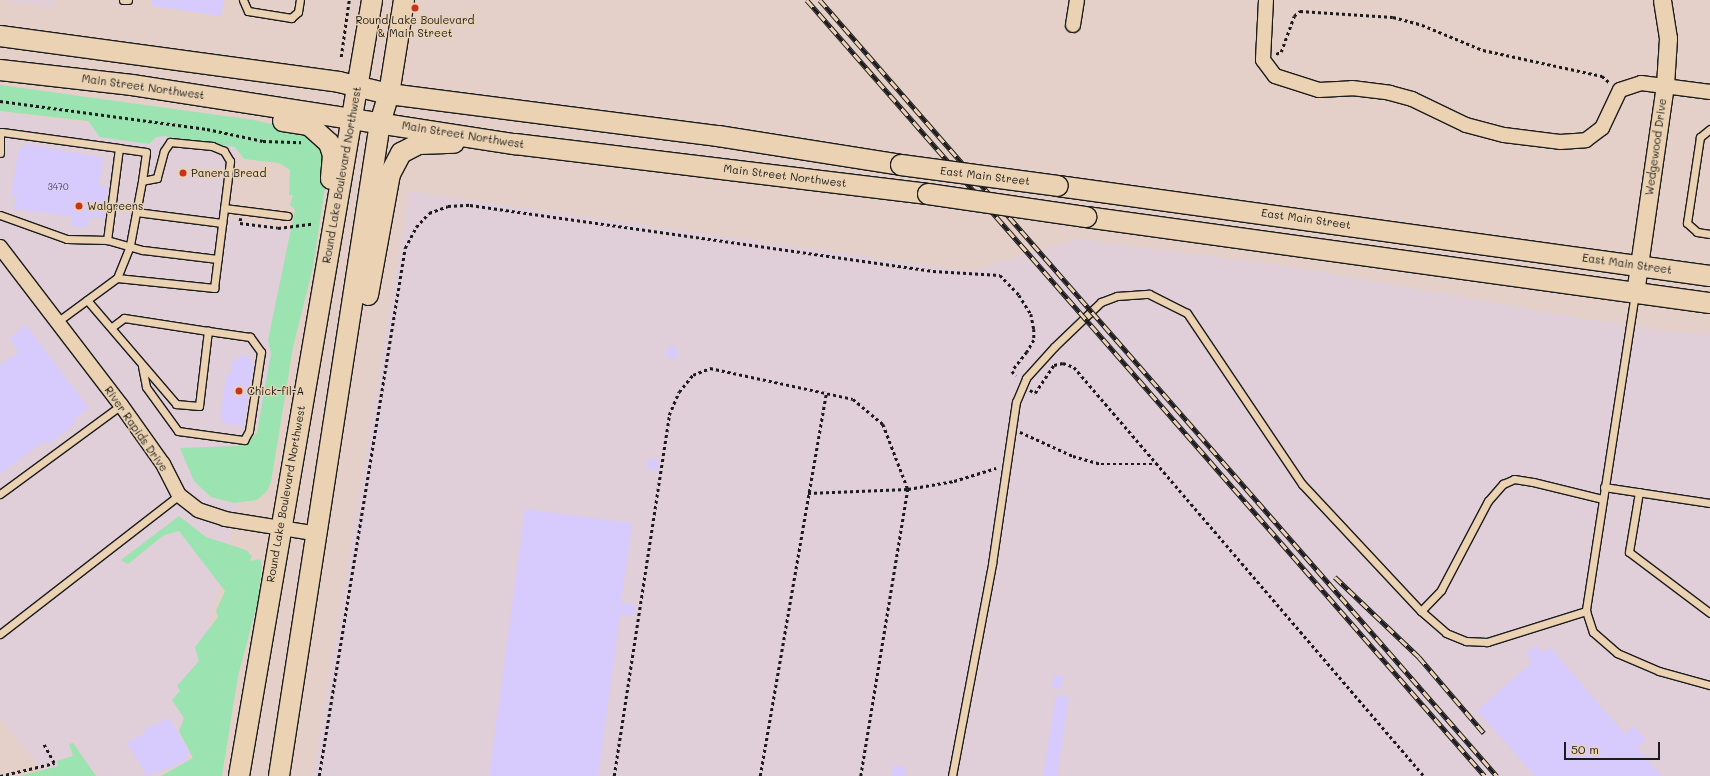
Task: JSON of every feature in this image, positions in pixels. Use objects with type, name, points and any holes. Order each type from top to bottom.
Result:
[{"type":"main road","name":"Round Lake Boulevard Northwest","points":[[239,776],[280,529],[353,117],[372,0]]},
{"type":"main road","points":[[279,776],[348,349],[380,123],[389,94],[404,0]]},
{"type":"main road","points":[[0,36],[357,85],[389,94]]},
{"type":"main road","name":"Main Street Northwest","points":[[0,70],[132,85],[353,117],[380,123],[481,138],[928,194],[1635,293]]},
{"type":"main road","points":[[132,85],[147,97],[165,103],[309,125],[318,130],[333,155],[327,220],[330,242]]},
{"type":"main road","name":"East Main Street","points":[[389,94],[718,136],[901,166],[1058,186],[1710,276]]},
{"type":"main road","points":[[348,349],[363,317],[390,174],[401,153],[419,144],[465,143],[481,138]]},
{"type":"main road","points":[[1635,293],[1710,303]]},
{"type":"street","points":[[1073,25],[1076,0]]},
{"type":"street","points":[[1266,0],[1263,60],[1275,76],[1297,86],[1390,93],[1412,99],[1466,125],[1504,135],[1560,142],[1576,142],[1594,136],[1620,90],[1641,83],[1710,92]]},
{"type":"street","name":"Wedgewood Drive","points":[[1635,293],[1665,85],[1668,38],[1662,0]]},
{"type":"street","name":"River Rapids Drive","points":[[0,247],[121,405],[163,464],[179,496],[198,510],[225,519],[280,529],[319,534]]},
{"type":"lane","points":[[123,0],[128,0]]},
{"type":"lane","points":[[243,0],[248,11],[291,18],[298,12],[300,0]]},
{"type":"lane","points":[[1710,129],[1700,137],[1687,223],[1697,232],[1710,234]]},
{"type":"lane","points":[[0,153],[1,132],[146,152],[130,245],[117,278],[57,322]]},
{"type":"lane","points":[[117,278],[214,288],[230,161],[224,151],[212,146],[170,142],[164,151],[157,178],[142,181]]},
{"type":"lane","points":[[107,240],[119,148]]},
{"type":"lane","points":[[224,208],[288,216]]},
{"type":"lane","points":[[136,212],[222,223]]},
{"type":"lane","points":[[0,214],[67,239],[107,240],[144,250],[218,259]]},
{"type":"lane","points":[[1635,293],[1602,499],[1586,611],[1593,632],[1618,653],[1659,671],[1710,685]]},
{"type":"lane","points":[[952,776],[992,564],[1010,427],[1024,385],[1054,346],[1101,302],[1130,294],[1149,294],[1168,301],[1187,313],[1203,333],[1302,484],[1421,611],[1446,633],[1466,641],[1487,642],[1586,611]]},
{"type":"lane","points":[[87,300],[112,327],[141,364],[176,404],[199,406],[208,331]]},
{"type":"lane","points":[[112,327],[124,318],[250,337],[261,352],[249,431],[244,440],[178,431],[146,387],[141,364]]},
{"type":"lane","points":[[0,494],[121,405]]},
{"type":"lane","points":[[1421,611],[1441,590],[1488,501],[1503,484],[1514,479],[1602,499]]},
{"type":"lane","points":[[1604,487],[1710,504]]},
{"type":"lane","points":[[1639,492],[1629,552],[1710,613]]},
{"type":"lane","points":[[0,634],[179,496]]},
{"type":"path","points":[[341,57],[349,0]]},
{"type":"path","points":[[1263,60],[1281,52],[1294,16],[1300,11],[1393,17],[1422,25],[1483,50],[1602,76],[1620,90]]},
{"type":"path","points":[[0,101],[207,129],[263,141],[309,142]]},
{"type":"path","points":[[319,776],[405,248],[416,227],[429,213],[448,206],[470,205],[933,271],[1000,275],[1009,282],[1031,314],[1034,340],[1012,371],[1034,394],[1054,365],[1063,363],[1074,367],[1155,464],[1424,776]]},
{"type":"path","points":[[614,776],[669,415],[679,392],[693,375],[710,368],[853,398],[883,424],[908,489],[861,776]]},
{"type":"path","points":[[760,776],[826,392]]},
{"type":"path","points":[[1010,427],[1073,456],[1100,464],[1155,464]]},
{"type":"path","points":[[808,493],[908,489],[982,474],[1006,463]]},
{"type":"path","points":[[0,776],[54,763],[43,743]]},
{"type":"shaded area","points":[[0,0],[54,0],[53,8]]},
{"type":"shaded area","points":[[0,112],[239,143],[229,219],[303,230],[185,730],[195,763],[172,776],[45,776],[0,717]]},
{"type":"shaded area","points":[[409,191],[969,271],[1079,239],[1288,266],[1558,314],[1672,332],[1710,334],[1710,776],[313,776]]},
{"type":"green space","points":[[0,85],[254,120],[301,131],[319,142],[328,166],[313,267],[293,347],[271,482],[267,491],[257,500],[234,503],[211,497],[194,481],[180,448],[241,446],[257,433],[271,353],[268,340],[295,210],[290,205],[293,195],[289,195],[290,170],[279,163],[244,159],[235,147],[164,136],[156,137],[149,144],[100,137],[88,121],[0,111]]},
{"type":"green space","points":[[179,516],[206,537],[246,550],[252,556],[250,561],[260,559],[262,566],[258,601],[238,676],[222,776],[161,776],[193,758],[179,731],[184,718],[172,700],[180,691],[177,686],[199,661],[195,647],[218,617],[216,611],[225,591],[179,531],[164,535],[128,564],[121,560]]},
{"type":"green space","points":[[73,743],[96,776],[20,776],[58,766],[57,761],[73,756],[69,744]]},
{"type":"building","points":[[152,0],[224,0],[221,16],[152,6]]},
{"type":"building","name":"Walgreens","points":[[27,144],[103,158],[99,186],[108,187],[104,217],[88,218],[86,228],[71,226],[72,216],[14,209],[16,196],[11,196],[18,151]]},
{"type":"building","points":[[26,325],[89,408],[74,419],[76,423],[47,445],[44,441],[0,474],[0,365],[19,352],[10,338]]},
{"type":"building","points":[[668,346],[678,347],[677,359],[666,357]]},
{"type":"building","name":"Chick-fil-A","points":[[240,355],[251,357],[250,362],[254,362],[243,426],[223,423],[221,415],[226,375],[230,376],[233,359],[239,360]]},
{"type":"building","points":[[649,458],[659,460],[658,471],[647,469]]},
{"type":"building","points":[[525,509],[632,523],[621,603],[636,605],[634,616],[620,614],[598,776],[489,776]]},
{"type":"building","points":[[1536,645],[1543,653],[1550,647],[1625,734],[1634,726],[1646,740],[1637,748],[1662,776],[1535,776],[1477,710],[1532,662],[1526,654]]},
{"type":"building","points":[[1054,675],[1063,676],[1061,689],[1052,687]]},
{"type":"building","points":[[1056,695],[1069,697],[1057,776],[1043,776]]},
{"type":"building","points":[[169,718],[190,753],[185,756],[187,760],[147,776],[127,743],[146,732],[144,729]]},
{"type":"building","points":[[893,765],[906,767],[905,776],[892,776]]},
{"type":"railway","points":[[807,0],[1485,776]]},
{"type":"railway","points":[[820,0],[1497,776]]},
{"type":"railway","points":[[1335,577],[1419,657],[1484,733]]},
{"type":"place","name":"Round Lake Boulevard & Main Street","points":[[415,8]]},
{"type":"place","name":"Panera Bread","points":[[183,173]]},
{"type":"place","name":"Walgreens","points":[[79,206]]},
{"type":"place","name":"Chick-fil-A","points":[[239,391]]}]
